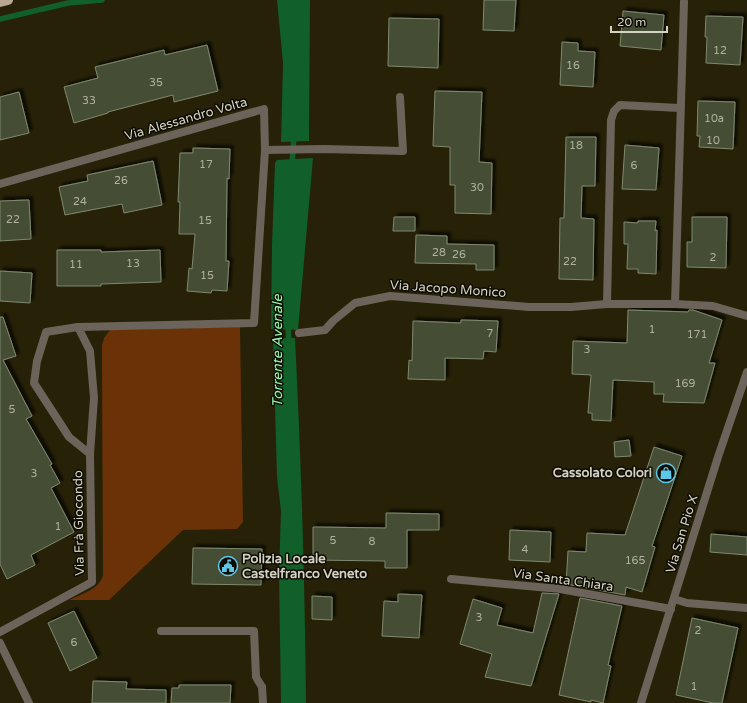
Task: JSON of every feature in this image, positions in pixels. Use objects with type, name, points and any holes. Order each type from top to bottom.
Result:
[{"type":"main road","points":[[0,2],[8,0]]},
{"type":"street","points":[[675,304],[684,2]]},
{"type":"street","points":[[265,150],[403,151],[400,97]]},
{"type":"street","points":[[607,304],[611,120],[614,111],[620,105],[680,108]]},
{"type":"street","name":"Via Alessandro Volta","points":[[0,184],[264,109],[265,150],[254,304],[254,323]]},
{"type":"street","name":"Via Jacopo Monico","points":[[299,333],[325,330],[333,321],[355,303],[390,296],[529,307],[571,307],[607,304],[675,304],[713,306],[747,316]]},
{"type":"street","name":"Via Frà Giocondo","points":[[90,454],[69,437],[34,383],[36,361],[46,332],[78,327],[254,323]]},
{"type":"street","name":"Via Frà Giocondo","points":[[0,632],[92,582],[90,454],[94,398],[90,351],[78,327]]},
{"type":"street","name":"Via San Pio X","points":[[641,703],[718,457],[747,372]]},
{"type":"street","name":"Via Santa Chiara","points":[[451,579],[560,589],[671,609]]},
{"type":"street","points":[[674,599],[687,603],[747,608]]},
{"type":"street","points":[[161,631],[254,631],[256,677],[262,687],[262,703]]},
{"type":"street","points":[[0,643],[29,703]]},
{"type":"shaded area","points":[[240,327],[243,522],[237,529],[183,530],[109,600],[69,600],[94,587],[101,580],[103,575],[102,345],[104,338],[110,330]]},
{"type":"water","points":[[277,0],[310,0],[309,141],[281,142],[283,63]]},
{"type":"water","points":[[313,158],[298,330],[271,329],[275,163],[277,160]]},
{"type":"water","points":[[273,338],[295,338],[305,612],[306,703],[281,703],[279,573],[281,511],[277,477]]},
{"type":"building","points":[[484,0],[516,0],[514,31],[483,30]]},
{"type":"building","points":[[623,11],[664,15],[661,50],[620,46]]},
{"type":"building","points":[[706,16],[743,17],[740,65],[706,63]]},
{"type":"building","points":[[389,18],[439,19],[438,68],[388,66]]},
{"type":"building","points":[[562,42],[578,43],[578,51],[595,52],[593,87],[560,85]]},
{"type":"building","points":[[207,45],[218,91],[174,102],[173,95],[108,112],[74,123],[64,87],[98,78],[95,67],[164,50],[165,55]]},
{"type":"building","points":[[435,91],[482,92],[479,162],[492,163],[491,214],[455,213],[455,185],[450,185],[450,147],[433,146]]},
{"type":"building","points":[[19,92],[29,133],[0,140],[0,97]]},
{"type":"building","points":[[698,101],[735,102],[733,149],[699,147],[700,136],[697,136]]},
{"type":"building","points":[[566,137],[596,137],[595,186],[582,186],[581,218],[594,219],[593,280],[559,279],[560,218],[564,218]]},
{"type":"building","points":[[625,145],[659,148],[656,190],[622,189]]},
{"type":"building","points":[[193,148],[230,149],[229,179],[227,178],[226,261],[229,261],[227,291],[212,290],[211,293],[187,291],[189,268],[192,269],[195,234],[179,234],[180,202],[178,202],[180,153],[193,153]]},
{"type":"building","points":[[153,161],[162,205],[124,213],[122,204],[65,215],[59,187],[88,181],[87,175]]},
{"type":"building","points":[[29,200],[31,239],[0,241],[0,201]]},
{"type":"building","points":[[394,217],[415,217],[415,231],[393,231]]},
{"type":"building","points":[[692,217],[727,217],[726,268],[687,267],[687,242],[692,242]]},
{"type":"building","points":[[638,221],[656,221],[656,274],[638,273],[638,269],[627,269],[628,244],[624,244],[624,222],[638,223]]},
{"type":"building","points":[[416,235],[447,236],[447,244],[494,245],[494,270],[476,270],[476,264],[415,263]]},
{"type":"building","points":[[57,250],[101,250],[101,252],[160,250],[161,282],[101,284],[101,286],[57,286]]},
{"type":"building","points":[[0,271],[32,273],[30,303],[0,301]]},
{"type":"building","points":[[628,310],[688,312],[689,310],[693,310],[722,320],[709,363],[715,363],[704,403],[663,402],[664,394],[654,394],[654,382],[613,380],[611,421],[592,420],[592,413],[588,413],[591,375],[572,374],[573,341],[627,343]]},
{"type":"building","points":[[0,317],[3,317],[16,356],[3,360],[32,416],[26,419],[52,464],[50,465],[60,483],[51,488],[74,532],[31,555],[35,565],[7,579],[0,564]]},
{"type":"building","points":[[461,320],[498,321],[496,352],[484,351],[483,359],[445,358],[445,380],[408,379],[409,360],[412,361],[413,321],[461,323]]},
{"type":"building","points":[[629,440],[631,456],[615,457],[614,442]]},
{"type":"building","points":[[654,447],[682,456],[652,546],[655,547],[642,592],[626,587],[625,595],[566,584],[568,551],[586,552],[587,533],[625,535]]},
{"type":"building","points":[[386,513],[439,514],[439,530],[407,530],[407,568],[385,568],[385,561],[313,560],[313,527],[386,528]]},
{"type":"building","points":[[510,530],[551,532],[550,562],[509,560]]},
{"type":"building","points":[[711,534],[747,537],[747,555],[710,552]]},
{"type":"building","points":[[193,548],[262,549],[261,585],[192,584]]},
{"type":"building","points":[[542,593],[559,594],[531,686],[485,677],[492,654],[460,644],[473,599],[502,608],[497,625],[533,633]]},
{"type":"building","points":[[398,594],[422,595],[419,638],[382,636],[384,601],[398,602]]},
{"type":"building","points":[[312,596],[332,597],[332,620],[312,619]]},
{"type":"building","points":[[580,598],[622,606],[608,665],[611,666],[603,703],[559,695]]},
{"type":"building","points":[[74,611],[97,658],[70,671],[48,623]]},
{"type":"building","points":[[692,618],[738,628],[722,703],[713,703],[676,695]]},
{"type":"building","points":[[93,681],[127,682],[126,689],[166,690],[166,703],[92,703]]},
{"type":"building","points":[[179,685],[231,685],[230,703],[171,703],[172,688],[179,688]]},
{"type":"waterway","points":[[0,19],[68,3],[102,0]]},
{"type":"waterway","name":"Torrente Avenale","points":[[292,166],[294,134]]},
{"type":"waterway","name":"Torrente Avenale","points":[[288,324],[289,344]]},
{"type":"place","name":"Cassolato Colori","points":[[666,473]]},
{"type":"place","name":"Polizia Locale Castelfranco Veneto","points":[[228,566]]}]
